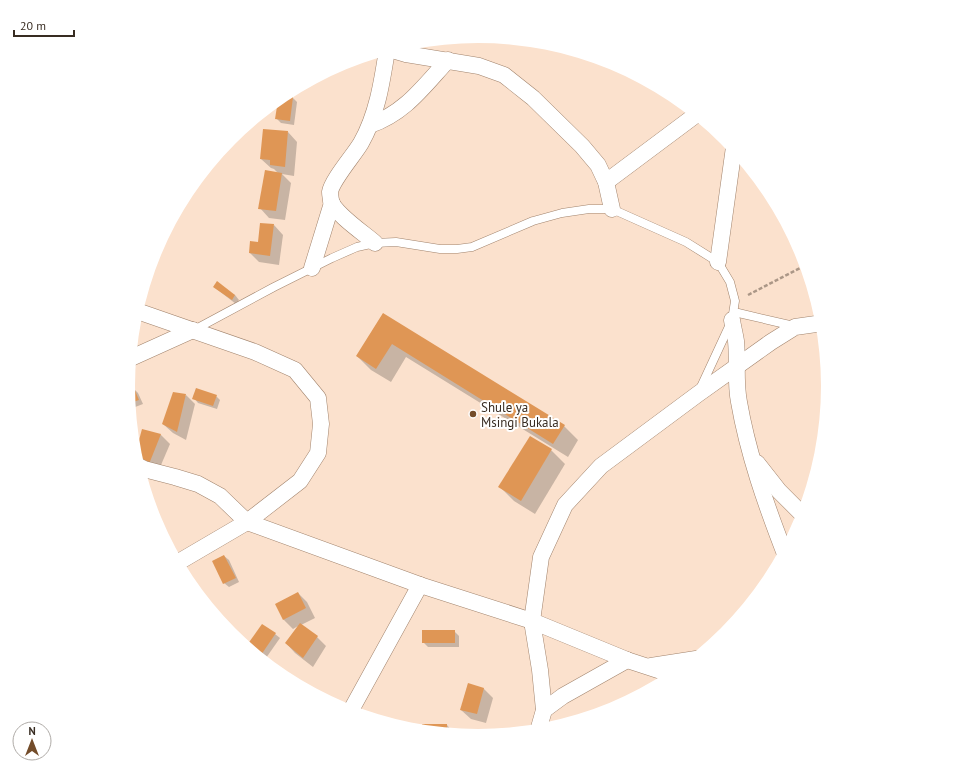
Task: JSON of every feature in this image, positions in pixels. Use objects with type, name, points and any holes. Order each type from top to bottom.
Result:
[{"type":"street","points":[[401,52],[479,66],[504,75],[533,98],[582,146],[598,165],[606,182],[612,209]]},
{"type":"street","points":[[375,243],[352,225],[338,211],[332,203],[330,193],[361,143],[370,125],[376,108],[387,56]]},
{"type":"street","points":[[370,125],[382,121],[396,113],[408,103],[448,60]]},
{"type":"street","points":[[606,182],[692,118]]},
{"type":"street","points":[[718,262],[733,156]]},
{"type":"street","points":[[312,268],[332,203]]},
{"type":"street","points":[[143,313],[255,352],[295,370],[318,398],[321,424],[318,453],[300,481],[247,522],[181,558]]},
{"type":"street","points":[[733,316],[736,341],[736,368],[739,401],[752,458],[769,514],[782,547]]},
{"type":"street","points":[[540,724],[544,710],[540,670],[532,621],[541,557],[565,505],[601,466],[698,394],[795,327],[816,324]]},
{"type":"street","points":[[137,355],[193,330]]},
{"type":"street","points":[[752,458],[779,491],[799,511]]},
{"type":"street","points":[[146,469],[198,484],[220,496],[247,522],[420,584],[532,621],[627,660],[667,673]]},
{"type":"street","points":[[353,706],[420,584]]},
{"type":"street","points":[[544,710],[563,696],[627,660]]},
{"type":"street","points":[[648,666],[686,660]]},
{"type":"lane","points":[[193,330],[312,268],[357,247],[375,243],[396,242],[440,249],[472,247],[533,221],[562,213],[589,209],[612,209],[686,242],[718,262],[730,282],[735,301],[733,316],[698,394]]},
{"type":"lane","points":[[733,316],[795,327]]},
{"type":"path","points":[[735,301],[764,288],[801,268]]},
{"type":"building","points":[[293,98],[290,121],[275,119],[277,109]]},
{"type":"building","points":[[263,129],[288,131],[285,167],[270,165],[270,160],[260,159]]},
{"type":"building","points":[[265,170],[282,173],[276,211],[258,209]]},
{"type":"building","points":[[260,223],[274,224],[270,256],[249,253],[250,241],[258,242]]},
{"type":"building","points":[[217,281],[235,295],[232,300],[213,287]]},
{"type":"building","points":[[383,313],[565,425],[553,444],[392,344],[376,369],[356,356]]},
{"type":"building","points":[[196,388],[217,395],[213,406],[192,399]]},
{"type":"building","points":[[135,391],[139,400],[136,401]]},
{"type":"building","points":[[173,392],[186,394],[177,432],[162,424]]},
{"type":"building","points":[[142,429],[161,434],[149,464],[144,460],[139,439]]},
{"type":"building","points":[[530,436],[552,449],[521,501],[498,487]]},
{"type":"building","points":[[224,555],[236,578],[223,584],[212,561]]},
{"type":"building","points":[[298,592],[306,608],[283,620],[275,604]]},
{"type":"building","points":[[300,623],[318,636],[303,658],[285,643]]},
{"type":"building","points":[[262,624],[276,633],[262,653],[249,642]]},
{"type":"building","points":[[422,630],[455,630],[455,643],[422,643]]},
{"type":"building","points":[[468,683],[484,688],[477,714],[460,710]]},
{"type":"building","points":[[447,724],[447,728],[434,727],[422,725]]},
{"type":"place","name":"Shule ya Msingi Bukala","points":[[473,414]]}]
